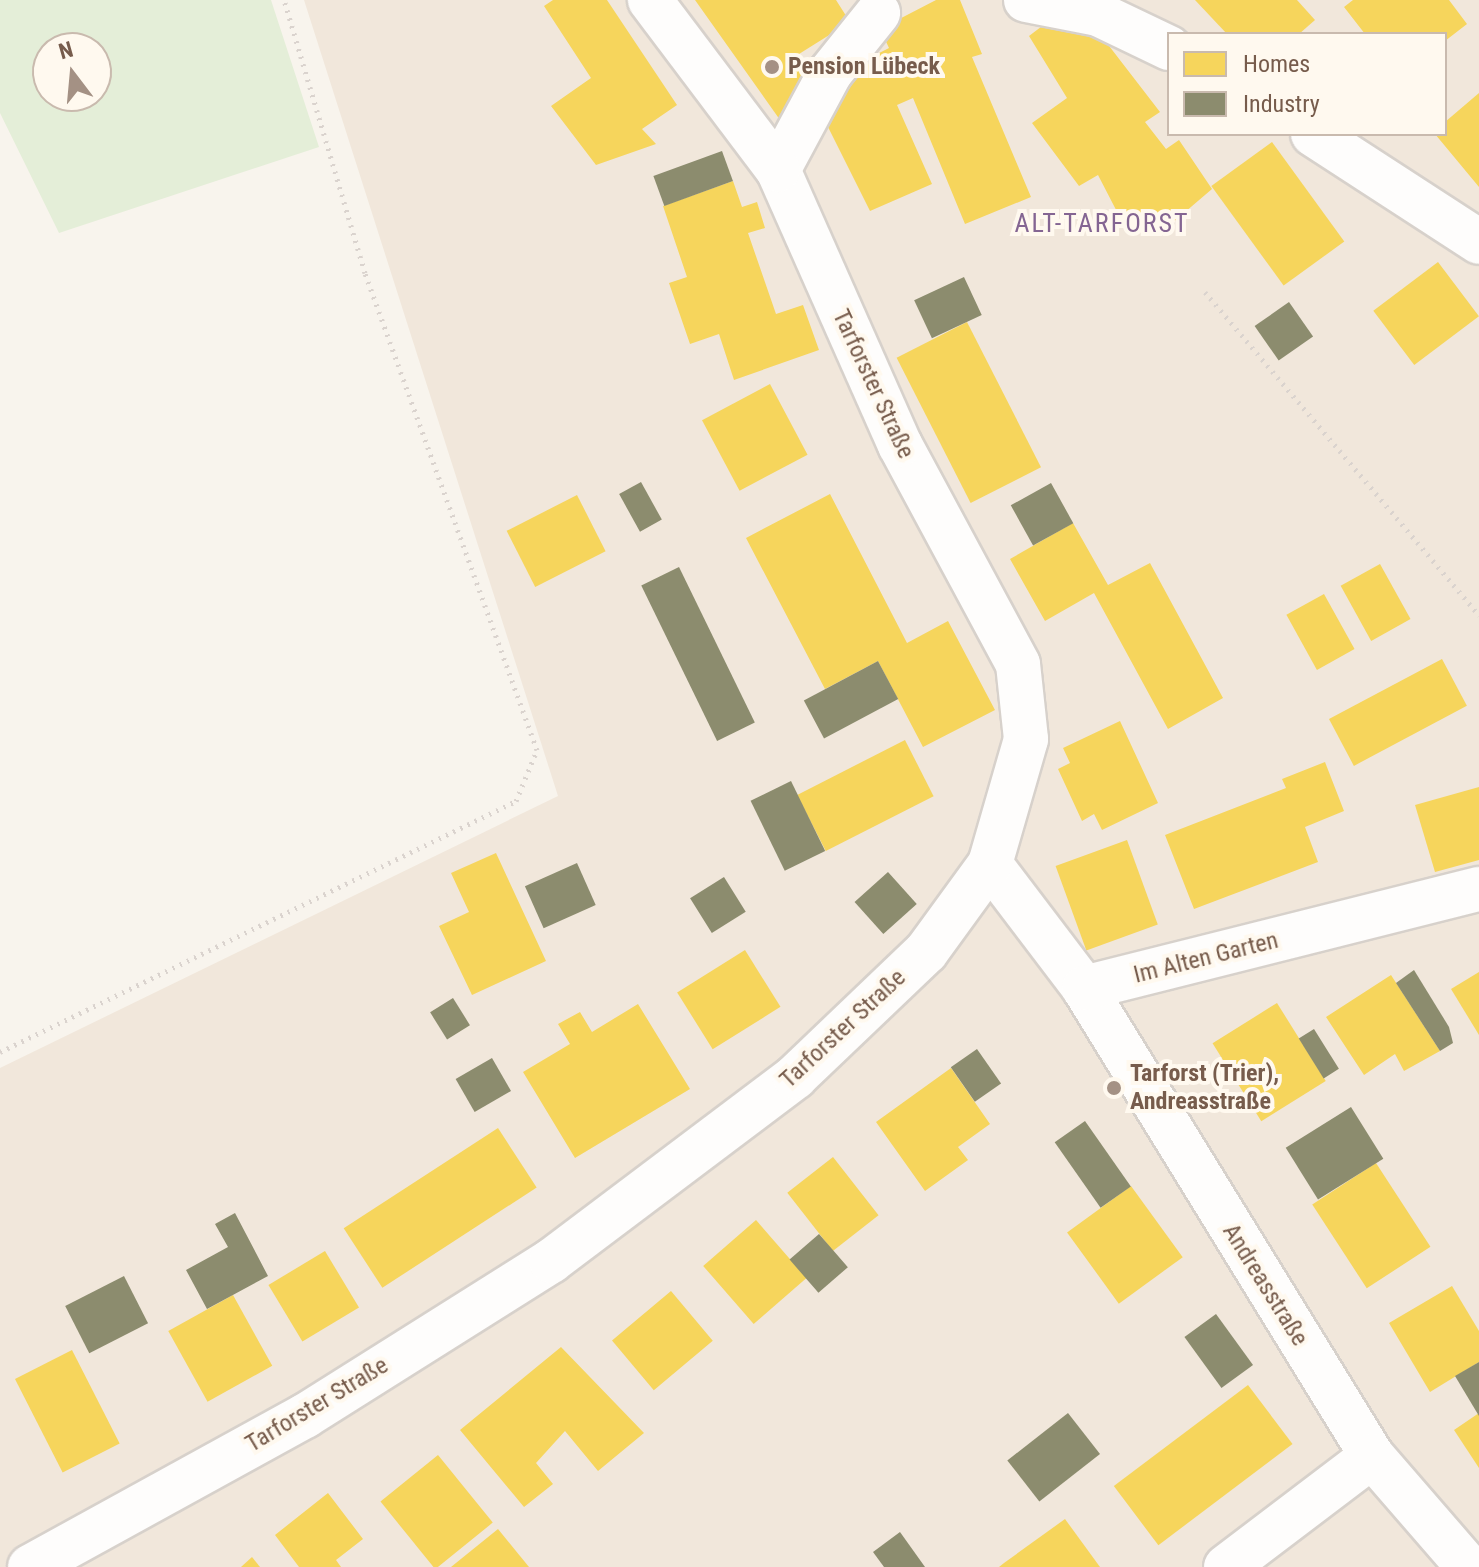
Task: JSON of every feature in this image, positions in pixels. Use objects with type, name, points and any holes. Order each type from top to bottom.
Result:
[{"type":"street","name":"Tarforster Straße","points":[[30,1567],[305,1416],[551,1261],[795,1077],[926,952],[990,864],[1026,739],[1018,664],[900,445],[778,170],[650,0]]},
{"type":"street","points":[[1026,0],[1098,14],[1167,47]]},
{"type":"street","points":[[778,170],[830,73],[878,4]]},
{"type":"street","points":[[1316,136],[1479,242]]},
{"type":"street","points":[[990,864],[1084,988]]},
{"type":"street","name":"Im Alten Garten","points":[[1084,988],[1479,889]]},
{"type":"street","name":"Andreasstraße","points":[[1084,988],[1372,1456],[1468,1567]]},
{"type":"street","points":[[1226,1567],[1372,1456]]},
{"type":"path","points":[[0,1052],[516,801],[537,750],[365,273],[284,0]]},
{"type":"path","points":[[1205,292],[1479,615]]},
{"type":"shaded area","points":[[304,0],[1479,0],[1479,1567],[0,1567],[0,1068],[558,796]]},
{"type":"green space","points":[[0,0],[271,0],[319,147],[59,233],[0,113]]},
{"type":"building: Homes","points":[[553,0],[607,0],[677,105],[642,129],[656,144],[596,165],[551,106],[591,78],[544,6]]},
{"type":"building: Homes","points":[[695,0],[836,0],[850,22],[799,54],[814,79],[785,127]]},
{"type":"building: Homes","points":[[936,0],[960,0],[982,54],[972,57],[1031,197],[965,224],[913,98],[897,105],[932,184],[870,211],[819,109],[840,73],[889,48],[880,29]]},
{"type":"building: Homes","points":[[1195,0],[1297,0],[1315,20],[1301,32],[1225,32]]},
{"type":"building: Homes","points":[[1353,0],[1449,0],[1467,24],[1447,39],[1447,32],[1363,32],[1344,7]]},
{"type":"building: Homes","points":[[1058,14],[1086,16],[1160,112],[1145,122],[1166,149],[1179,140],[1212,189],[1164,230],[1154,215],[1128,233],[1098,175],[1079,186],[1032,123],[1067,98],[1029,36]]},
{"type":"building: Homes","points":[[1479,93],[1479,187],[1437,136],[1447,136],[1447,120]]},
{"type":"building: Homes","points":[[1272,142],[1344,242],[1284,286],[1211,186]]},
{"type":"building: Homes","points":[[733,181],[742,207],[757,202],[765,228],[748,233],[776,314],[803,305],[819,350],[734,380],[719,334],[690,344],[669,283],[687,277],[663,206]]},
{"type":"building: Homes","points":[[1438,262],[1479,316],[1414,365],[1373,311]]},
{"type":"building: Homes","points":[[967,322],[1041,467],[971,503],[897,358]]},
{"type":"building: Homes","points":[[770,384],[808,455],[740,491],[702,420]]},
{"type":"building: Homes","points":[[830,494],[907,643],[948,621],[995,710],[923,747],[878,661],[825,689],[746,538]]},
{"type":"building: Homes","points":[[577,495],[606,551],[535,587],[507,531]]},
{"type":"building: Homes","points":[[1073,523],[1108,585],[1150,563],[1223,698],[1168,729],[1094,593],[1045,621],[1010,559]]},
{"type":"building: Homes","points":[[1380,564],[1411,619],[1371,641],[1341,586]]},
{"type":"building: Homes","points":[[1324,594],[1355,649],[1317,670],[1286,615]]},
{"type":"building: Homes","points":[[1442,659],[1467,706],[1354,766],[1329,719]]},
{"type":"building: Homes","points":[[1120,721],[1158,803],[1102,830],[1094,814],[1082,821],[1058,769],[1070,763],[1063,748]]},
{"type":"building: Homes","points":[[905,740],[934,796],[826,851],[797,795]]},
{"type":"building: Homes","points":[[1325,762],[1344,811],[1305,827],[1318,862],[1194,909],[1165,835],[1286,788],[1282,779]]},
{"type":"building: Homes","points":[[1479,787],[1479,860],[1435,872],[1415,805]]},
{"type":"building: Homes","points":[[1127,840],[1158,925],[1086,951],[1056,866]]},
{"type":"building: Homes","points":[[496,853],[546,961],[472,995],[439,926],[469,912],[451,873]]},
{"type":"building: Homes","points":[[745,950],[781,1007],[713,1049],[677,992]]},
{"type":"building: Homes","points":[[1479,972],[1479,1035],[1451,989]]},
{"type":"building: Homes","points":[[1391,975],[1440,1051],[1404,1071],[1395,1054],[1364,1075],[1326,1017]]},
{"type":"building: Homes","points":[[1277,1003],[1326,1081],[1261,1121],[1213,1043]]},
{"type":"building: Homes","points":[[638,1004],[690,1089],[575,1158],[523,1072],[570,1044],[558,1024],[580,1012],[592,1032]]},
{"type":"building: Homes","points":[[951,1068],[990,1124],[958,1147],[968,1160],[925,1191],[876,1122]]},
{"type":"building: Homes","points":[[498,1128],[537,1188],[382,1288],[344,1228]]},
{"type":"building: Homes","points":[[833,1157],[879,1215],[833,1251],[787,1193]]},
{"type":"building: Homes","points":[[1376,1163],[1430,1247],[1367,1288],[1312,1204]]},
{"type":"building: Homes","points":[[1131,1186],[1183,1257],[1119,1304],[1067,1232]]},
{"type":"building: Homes","points":[[756,1220],[807,1278],[754,1324],[703,1266]]},
{"type":"building: Homes","points":[[325,1251],[359,1308],[302,1342],[268,1285]]},
{"type":"building: Homes","points":[[1452,1286],[1479,1331],[1479,1362],[1430,1392],[1389,1323]]},
{"type":"building: Homes","points":[[671,1291],[713,1341],[654,1390],[612,1340]]},
{"type":"building: Homes","points":[[233,1295],[272,1366],[208,1402],[168,1331]]},
{"type":"building: Homes","points":[[561,1347],[644,1433],[598,1471],[565,1431],[536,1463],[553,1484],[524,1507],[460,1430]]},
{"type":"building: Homes","points":[[72,1350],[120,1444],[63,1473],[15,1379]]},
{"type":"building: Homes","points":[[1248,1385],[1293,1444],[1158,1545],[1114,1486]]},
{"type":"building: Homes","points":[[1479,1413],[1479,1468],[1454,1430]]},
{"type":"building: Homes","points":[[438,1455],[493,1523],[438,1567],[433,1567],[380,1502]]},
{"type":"building: Homes","points":[[328,1493],[363,1539],[336,1560],[341,1567],[299,1567],[275,1535]]},
{"type":"building: Homes","points":[[1065,1519],[1100,1567],[999,1567],[1004,1563]]},
{"type":"building: Homes","points":[[498,1529],[529,1567],[451,1567]]},
{"type":"building: Homes","points":[[252,1557],[260,1567],[241,1567]]},
{"type":"building: Industry","points":[[722,151],[733,181],[664,206],[653,176]]},
{"type":"building: Industry","points":[[964,277],[982,315],[932,338],[914,300]]},
{"type":"building: Industry","points":[[1289,302],[1313,336],[1279,360],[1255,326]]},
{"type":"building: Industry","points":[[641,482],[662,520],[640,532],[619,494]]},
{"type":"building: Industry","points":[[1051,483],[1073,523],[1033,546],[1011,505]]},
{"type":"building: Industry","points":[[679,567],[755,722],[717,741],[641,585]]},
{"type":"building: Industry","points":[[878,661],[898,699],[824,738],[804,700]]},
{"type":"building: Industry","points":[[791,781],[825,851],[785,871],[751,801]]},
{"type":"building: Industry","points":[[577,863],[596,905],[544,928],[525,886]]},
{"type":"building: Industry","points":[[888,872],[917,904],[883,934],[855,902]]},
{"type":"building: Industry","points":[[724,877],[746,912],[712,933],[690,898]]},
{"type":"building: Industry","points":[[1414,970],[1449,1027],[1453,1043],[1440,1051],[1396,983]]},
{"type":"building: Industry","points":[[453,998],[470,1025],[447,1039],[430,1012]]},
{"type":"building: Industry","points":[[1314,1029],[1339,1069],[1324,1078],[1299,1039]]},
{"type":"building: Industry","points":[[977,1049],[1001,1083],[975,1102],[951,1067]]},
{"type":"building: Industry","points":[[492,1058],[511,1091],[475,1112],[456,1079]]},
{"type":"building: Industry","points":[[1351,1107],[1383,1159],[1318,1200],[1286,1148]]},
{"type":"building: Industry","points":[[1085,1121],[1131,1187],[1101,1208],[1055,1142]]},
{"type":"building: Industry","points":[[235,1213],[268,1276],[207,1309],[186,1270],[228,1247],[215,1224]]},
{"type":"building: Industry","points":[[819,1234],[848,1267],[818,1293],[790,1260]]},
{"type":"building: Industry","points":[[124,1276],[148,1323],[89,1353],[65,1306]]},
{"type":"building: Industry","points":[[1216,1314],[1253,1365],[1221,1388],[1184,1337]]},
{"type":"building: Industry","points":[[1479,1362],[1479,1416],[1455,1376]]},
{"type":"building: Industry","points":[[1068,1413],[1100,1454],[1039,1501],[1007,1460]]},
{"type":"building: Industry","points":[[900,1532],[925,1567],[884,1567],[873,1552]]},
{"type":"place","name":"Pension Lübeck","points":[[772,67]]},
{"type":"place","name":"Tarforst (Trier), Andreasstraße","points":[[1114,1088]]},
{"type":"district","name":"ALT-TARFORST","points":[[1102,224]]}]
